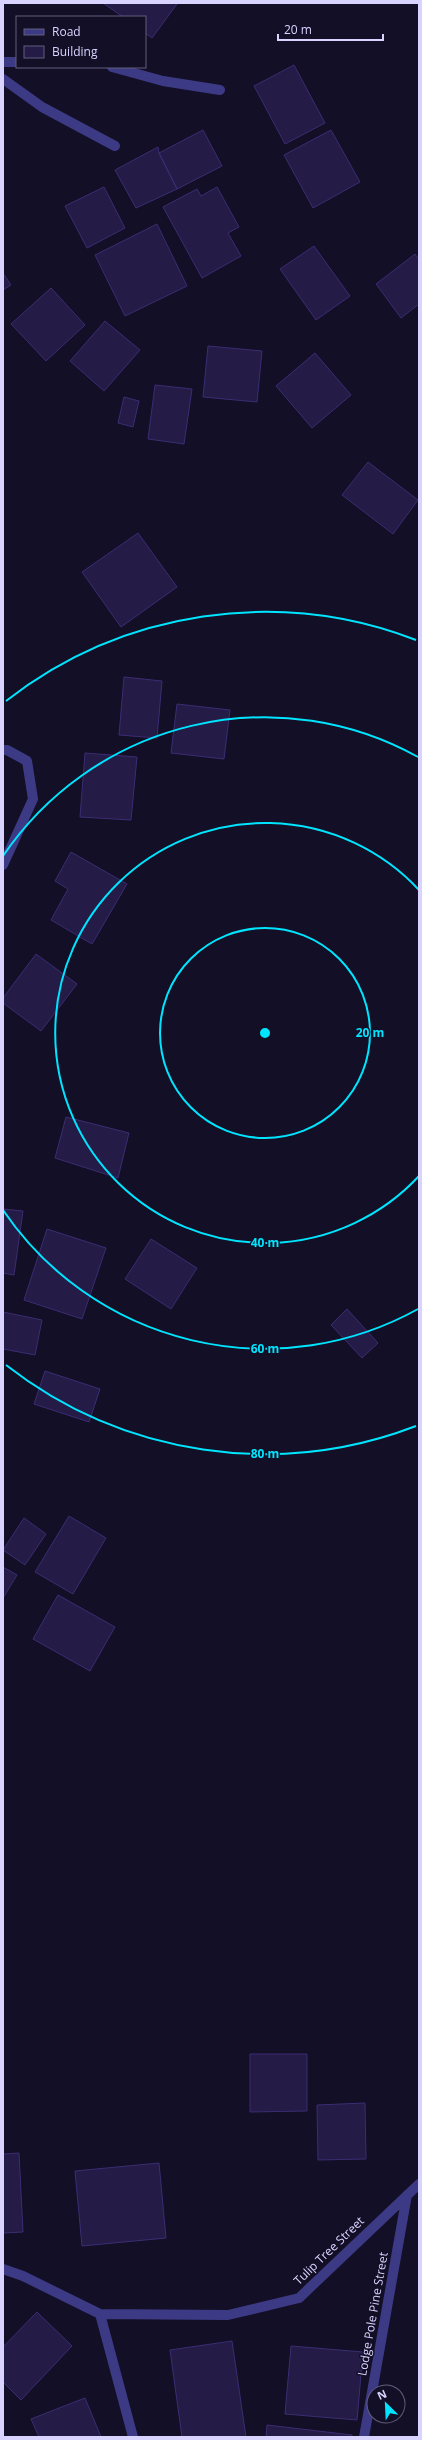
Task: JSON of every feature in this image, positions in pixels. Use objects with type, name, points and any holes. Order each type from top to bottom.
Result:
[{"type":"street","points":[[3,62],[16,62]]},
{"type":"street","points":[[116,68],[163,81],[220,90]]},
{"type":"street","points":[[3,80],[42,107],[115,146]]},
{"type":"street","points":[[3,750],[7,750],[27,761],[33,799],[3,865]]},
{"type":"street","name":"Tulip Tree Street","points":[[3,2269],[23,2276],[100,2314],[228,2314],[299,2298],[419,2184]]},
{"type":"street","name":"Lodge Pole Pine Street","points":[[364,2437],[406,2195]]},
{"type":"street","points":[[100,2314],[133,2437]]},
{"type":"building","points":[[103,3],[177,4],[152,38],[146,34],[146,16],[122,16]]},
{"type":"building","points":[[294,65],[325,123],[285,144],[254,86]]},
{"type":"building","points":[[203,130],[222,166],[177,189],[159,153]]},
{"type":"building","points":[[331,130],[360,182],[313,208],[284,155]]},
{"type":"building","points":[[158,147],[159,153],[177,189],[136,208],[115,170]]},
{"type":"building","points":[[104,187],[125,228],[87,248],[65,206]]},
{"type":"building","points":[[217,187],[239,227],[228,233],[241,256],[202,278],[163,207],[197,189],[201,196]]},
{"type":"building","points":[[157,224],[187,286],[125,316],[95,255]]},
{"type":"building","points":[[314,246],[350,296],[316,320],[280,269]]},
{"type":"building","points":[[415,254],[419,260],[419,304],[401,318],[376,284]]},
{"type":"building","points":[[3,273],[11,285],[3,290]]},
{"type":"building","points":[[51,288],[85,325],[46,361],[11,324]]},
{"type":"building","points":[[105,321],[140,350],[104,391],[70,361]]},
{"type":"building","points":[[208,346],[262,351],[257,402],[203,397]]},
{"type":"building","points":[[315,353],[351,395],[312,428],[276,386]]},
{"type":"building","points":[[155,385],[192,389],[184,444],[148,439]]},
{"type":"building","points":[[124,397],[139,401],[133,427],[118,423]]},
{"type":"building","points":[[368,462],[418,500],[393,534],[342,495]]},
{"type":"building","points":[[138,533],[177,587],[121,627],[82,572]]},
{"type":"building","points":[[124,677],[162,681],[157,738],[119,735]]},
{"type":"building","points":[[177,704],[230,710],[224,759],[171,753]]},
{"type":"building","points":[[85,753],[137,757],[131,820],[80,817]]},
{"type":"building","points":[[71,852],[127,884],[92,944],[51,920],[68,889],[55,881]]},
{"type":"building","points":[[36,954],[77,984],[41,1031],[3,1003],[3,998]]},
{"type":"building","points":[[66,1117],[129,1133],[118,1178],[55,1158]]},
{"type":"building","points":[[3,1209],[23,1211],[14,1275],[3,1273]]},
{"type":"building","points":[[47,1229],[106,1248],[82,1319],[24,1300]]},
{"type":"building","points":[[151,1239],[197,1268],[171,1309],[125,1279]]},
{"type":"building","points":[[347,1309],[378,1343],[362,1358],[331,1325]]},
{"type":"building","points":[[3,1312],[42,1320],[35,1355],[3,1349]]},
{"type":"building","points":[[45,1371],[100,1389],[89,1422],[34,1404]]},
{"type":"building","points":[[69,1516],[106,1538],[73,1594],[35,1572]]},
{"type":"building","points":[[24,1518],[46,1534],[25,1565],[3,1550]]},
{"type":"building","points":[[3,1567],[17,1575],[3,1598]]},
{"type":"building","points":[[58,1595],[115,1627],[90,1671],[33,1639]]},
{"type":"building","points":[[250,2054],[307,2054],[307,2111],[250,2112]]},
{"type":"building","points":[[365,2103],[366,2159],[318,2160],[317,2105]]},
{"type":"building","points":[[19,2153],[23,2232],[3,2233],[3,2154]]},
{"type":"building","points":[[159,2163],[166,2238],[82,2246],[75,2171]]},
{"type":"building","points":[[37,2312],[72,2346],[21,2400],[3,2382],[3,2347]]},
{"type":"building","points":[[232,2341],[246,2437],[182,2437],[170,2350]]},
{"type":"building","points":[[291,2346],[363,2352],[357,2420],[285,2414]]},
{"type":"building","points":[[85,2398],[101,2437],[39,2437],[31,2419]]},
{"type":"building","points":[[267,2425],[352,2435],[352,2437],[266,2437]]}]
